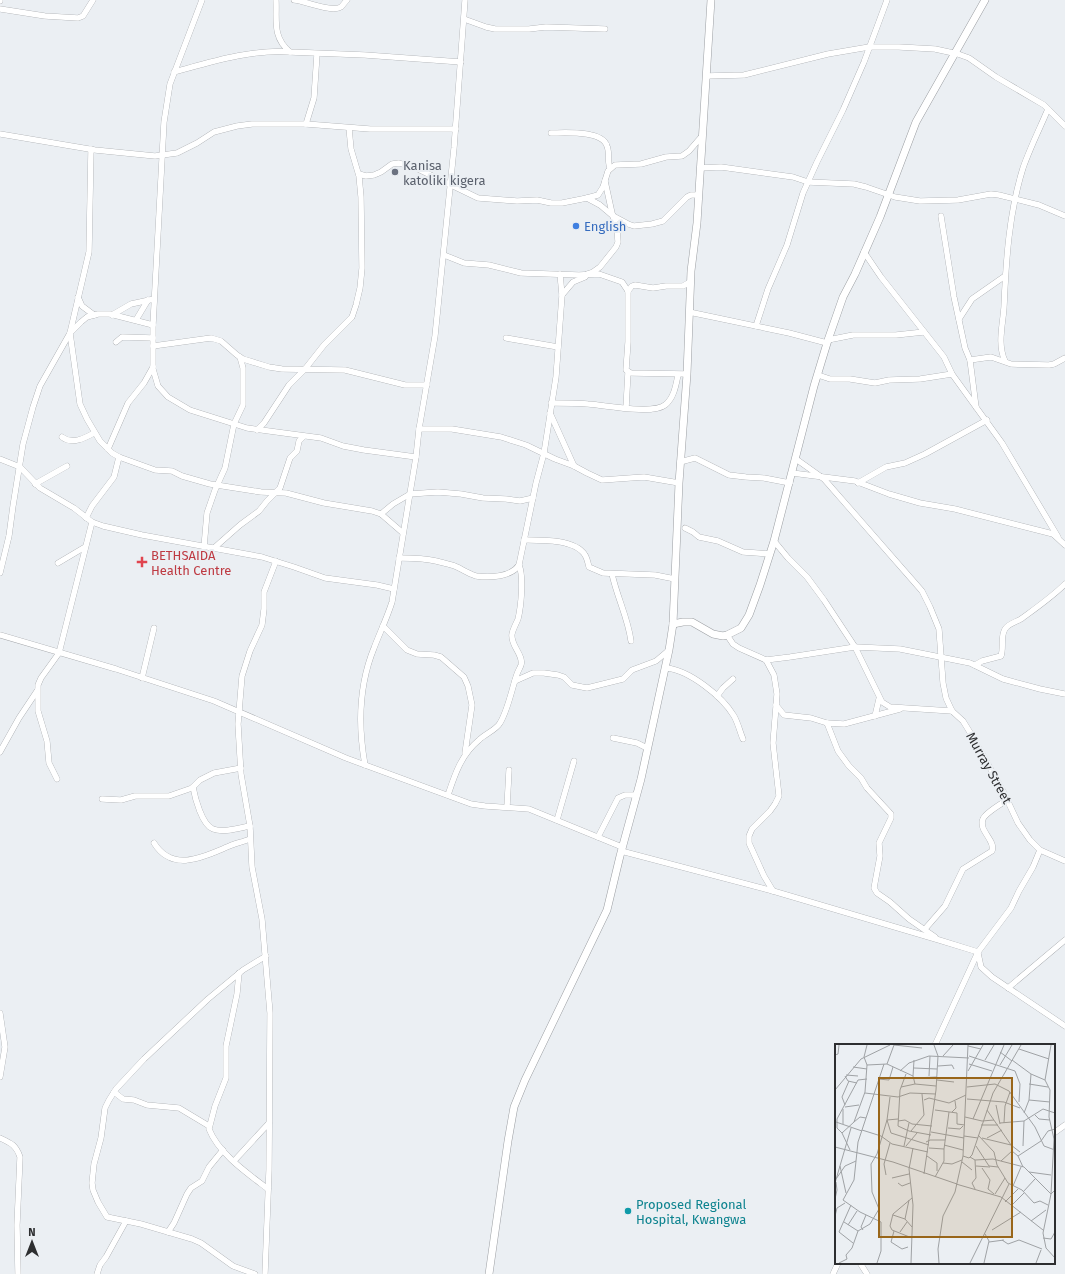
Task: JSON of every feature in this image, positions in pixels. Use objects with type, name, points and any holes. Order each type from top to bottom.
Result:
[{"type":"street","points":[[0,9],[45,16],[78,18],[83,16],[93,0]]},
{"type":"street","points":[[202,0],[174,72],[167,96],[151,300],[153,325],[153,367],[158,386],[168,397],[190,410],[247,428],[303,437],[321,438],[343,446],[416,457]]},
{"type":"street","points":[[276,0],[275,20],[278,37],[282,45],[290,52]]},
{"type":"street","points":[[294,0],[333,9],[340,8],[347,0]]},
{"type":"street","points":[[365,765],[360,727],[362,699],[373,648],[389,613],[394,589],[435,336],[456,129],[465,0]]},
{"type":"street","points":[[489,1274],[508,1141],[517,1100],[525,1080],[607,910],[621,849],[641,779],[670,650],[673,624],[680,462],[687,374],[690,282],[697,223],[697,195],[711,0]]},
{"type":"street","points":[[756,326],[768,289],[787,245],[808,182],[843,110],[887,0]]},
{"type":"street","points":[[673,624],[692,622],[713,634],[727,636],[740,628],[749,615],[774,541],[818,375],[843,297],[855,274],[889,194],[916,122],[986,0]]},
{"type":"street","points":[[464,19],[494,29],[529,29],[546,27],[604,29]]},
{"type":"street","points":[[706,76],[744,75],[823,55],[869,47],[932,49],[955,53],[969,58],[996,77],[1048,109],[1065,126]]},
{"type":"street","points":[[174,72],[239,56],[273,51],[317,54],[366,54],[461,62]]},
{"type":"street","points":[[306,124],[314,98],[317,54]]},
{"type":"street","points":[[1005,361],[1002,353],[1001,339],[1004,276],[1015,198],[1027,157],[1048,109]]},
{"type":"street","points":[[0,134],[91,149],[144,156],[162,156],[177,153],[214,132],[252,124],[306,124],[349,128],[456,129]]},
{"type":"street","points":[[257,430],[264,423],[289,385],[305,369],[317,353],[352,317],[358,298],[362,268],[359,174],[352,149],[349,128]]},
{"type":"street","points":[[359,174],[366,176],[374,175],[392,164],[399,163],[418,169],[478,198],[487,199],[517,201],[537,200],[553,204],[587,198],[600,193],[610,168],[607,145],[601,139],[583,134],[552,133]]},
{"type":"street","points":[[610,168],[617,165],[641,164],[666,157],[683,155],[702,136]]},
{"type":"street","points":[[91,149],[89,246],[70,333],[78,399],[94,433],[108,449],[119,457],[155,470],[172,471],[182,476],[217,485],[296,495],[324,503],[372,511],[381,514],[403,532]]},
{"type":"street","points":[[700,168],[721,167],[793,177],[808,182],[854,184],[889,194],[897,198],[922,201],[962,200],[993,194],[1015,198],[1039,205],[1065,216]]},
{"type":"street","points":[[444,255],[464,263],[489,265],[521,273],[579,275],[593,272],[600,267],[617,245],[618,234],[605,181]]},
{"type":"street","points":[[587,198],[600,205],[613,216],[632,226],[660,223],[687,198],[691,195],[697,195]]},
{"type":"street","points":[[941,216],[949,269],[959,319],[965,348],[970,360],[977,408]]},
{"type":"street","points":[[864,252],[881,278],[944,357],[952,374],[987,420],[1058,537],[1065,545]]},
{"type":"street","points":[[448,795],[459,764],[465,753],[479,739],[500,724],[521,663],[512,640],[512,634],[520,609],[522,577],[519,565],[544,453],[549,413],[556,377],[562,295],[560,274]]},
{"type":"street","points":[[562,295],[573,282],[586,274],[598,274],[622,282],[628,291],[628,342],[626,367],[628,372],[626,408]]},
{"type":"street","points":[[959,319],[972,299],[1004,276]]},
{"type":"street","points":[[628,291],[635,285],[653,288],[683,286],[690,282]]},
{"type":"street","points":[[78,296],[82,306],[94,315]]},
{"type":"street","points":[[112,315],[131,304],[151,300]]},
{"type":"street","points":[[136,320],[151,300]]},
{"type":"street","points":[[690,312],[828,342],[853,335],[896,335],[924,332]]},
{"type":"street","points":[[0,573],[9,536],[26,433],[37,391],[70,333],[81,322],[94,315],[112,315],[153,325]]},
{"type":"street","points":[[116,342],[122,337],[153,338]]},
{"type":"street","points":[[153,346],[211,338],[220,341],[240,357],[254,363],[276,368],[345,370],[405,385],[427,385]]},
{"type":"street","points":[[506,338],[558,347]]},
{"type":"street","points":[[204,547],[207,514],[217,485],[225,468],[234,424],[242,409],[244,401],[243,365],[240,357]]},
{"type":"street","points":[[970,360],[991,357],[1013,364],[1049,365],[1065,358]]},
{"type":"street","points":[[108,449],[128,403],[144,383],[153,367]]},
{"type":"street","points":[[628,372],[678,375],[687,374]]},
{"type":"street","points":[[818,375],[830,379],[850,379],[875,383],[952,374]]},
{"type":"street","points":[[551,402],[649,409],[665,405],[674,392],[678,375]]},
{"type":"street","points":[[549,413],[574,466]]},
{"type":"street","points":[[858,483],[886,467],[905,463],[925,454],[987,420]]},
{"type":"street","points":[[419,429],[452,429],[501,437],[526,445],[602,480],[644,477],[679,483]]},
{"type":"street","points":[[62,437],[67,440],[76,440],[83,439],[94,433]]},
{"type":"street","points":[[214,548],[235,528],[259,511],[266,500],[281,488],[290,458],[297,451],[299,441],[303,437]]},
{"type":"street","points":[[86,518],[92,506],[114,477],[119,457]]},
{"type":"street","points":[[680,462],[695,458],[729,475],[764,478],[790,483]]},
{"type":"street","points":[[0,459],[20,467],[40,488],[74,508],[92,522],[103,526],[142,535],[262,557],[325,578],[377,585],[394,589]]},
{"type":"street","name":"Murray Street","points":[[796,459],[820,476],[922,591],[938,625],[940,636],[940,657],[946,698],[952,711],[963,721],[1024,832],[1040,850],[1065,862]]},
{"type":"street","points":[[35,484],[67,466]]},
{"type":"street","points":[[792,473],[850,480],[920,503],[955,509],[1054,534],[1058,537]]},
{"type":"street","points":[[381,514],[393,504],[410,494],[438,492],[520,501],[533,498]]},
{"type":"street","points":[[57,779],[49,763],[47,741],[38,711],[37,691],[40,680],[59,653],[92,522]]},
{"type":"street","points":[[685,528],[693,532],[699,538],[722,543],[743,552],[770,554]]},
{"type":"street","points":[[524,540],[549,541],[573,545],[585,554],[590,568],[603,573],[643,574],[675,579]]},
{"type":"street","points":[[774,541],[807,577],[824,600],[855,647],[879,698],[885,704],[890,707],[903,709],[952,711]]},
{"type":"street","points":[[58,563],[85,547]]},
{"type":"street","points":[[399,558],[434,560],[481,576],[504,575],[515,570],[519,565]]},
{"type":"street","points":[[265,1274],[268,1189],[270,1013],[262,916],[252,866],[250,826],[241,768],[239,713],[242,676],[250,651],[262,625],[264,592],[276,561]]},
{"type":"street","points":[[612,574],[615,590],[628,627],[630,641]]},
{"type":"street","points":[[975,665],[982,661],[1001,656],[1003,634],[1006,627],[1025,616],[1064,587]]},
{"type":"street","points":[[384,626],[407,650],[417,654],[436,655],[441,657],[464,677],[468,686],[472,704],[465,753]]},
{"type":"street","points":[[142,678],[154,628]]},
{"type":"street","points":[[0,635],[116,669],[214,701],[239,713],[365,765],[478,805],[529,809],[598,837],[621,849],[773,891],[978,952]]},
{"type":"street","points":[[727,636],[739,648],[766,660],[790,658],[855,647],[900,649],[975,665],[1003,679],[1065,694]]},
{"type":"street","points":[[516,681],[533,673],[544,673],[561,676],[572,685],[587,688],[622,679],[632,670],[656,661],[670,650]]},
{"type":"street","points":[[766,660],[774,675],[776,683],[777,694],[773,754],[779,796],[770,811],[752,829],[749,836],[749,843],[764,876],[773,891]]},
{"type":"street","points":[[666,668],[676,670],[693,679],[717,696],[734,716],[743,739]]},
{"type":"street","points":[[717,696],[722,688],[733,679]]},
{"type":"street","points":[[0,752],[19,718],[37,691]]},
{"type":"street","points":[[875,716],[879,698]]},
{"type":"street","points":[[776,705],[783,714]]},
{"type":"street","points":[[775,715],[783,714],[811,718],[827,723],[849,724],[903,709]]},
{"type":"street","points":[[827,723],[838,751],[849,766],[862,778],[867,788],[891,814],[891,818],[879,843],[880,856],[874,888],[877,893],[939,940]]},
{"type":"street","points":[[613,738],[637,743],[648,748]]},
{"type":"street","points":[[557,820],[574,761]]},
{"type":"street","points":[[102,799],[121,800],[135,796],[169,796],[193,787],[200,780],[214,773],[241,768]]},
{"type":"street","points":[[507,807],[509,770]]},
{"type":"street","points":[[193,787],[202,816],[208,826],[214,829],[224,830],[250,826]]},
{"type":"street","points":[[598,837],[618,798],[625,795],[636,795]]},
{"type":"street","points":[[925,929],[945,906],[963,869],[992,851],[993,846],[982,826],[982,821],[986,815],[1007,800]]},
{"type":"street","points":[[154,843],[160,853],[165,856],[174,860],[185,861],[219,851],[250,839]]},
{"type":"street","points":[[936,1044],[978,952],[1011,908],[1033,867],[1040,850]]},
{"type":"street","points":[[1008,988],[1065,940]]},
{"type":"street","points":[[978,952],[981,967],[992,977],[1062,1025],[1065,1019]]},
{"type":"street","points":[[255,1274],[233,1266],[201,1243],[185,1236],[126,1221],[111,1219],[105,1216],[93,1190],[92,1183],[94,1164],[101,1138],[105,1108],[116,1089],[166,1038],[208,999],[239,973],[266,956]]},
{"type":"street","points":[[239,973],[237,994],[226,1046],[226,1078],[209,1126],[212,1135],[223,1150],[268,1189]]},
{"type":"street","points":[[0,1013],[5,1047],[0,1077]]},
{"type":"street","points":[[114,1092],[123,1099],[134,1100],[147,1105],[179,1108],[209,1126]]},
{"type":"street","points":[[234,1161],[269,1123]]},
{"type":"street","points":[[1055,1132],[1065,1125]]},
{"type":"street","points":[[0,1138],[14,1145],[18,1150],[20,1157],[16,1226],[18,1274]]},
{"type":"street","points":[[168,1232],[174,1224],[191,1188],[202,1181],[209,1167],[223,1150]]},
{"type":"street","points":[[97,1274],[100,1265],[126,1221]]},
{"type":"street","points":[[833,1274],[838,1264]]},
{"type":"street","points":[[861,1264],[867,1274]]},
{"type":"place","name":"Kanisa katoliki kigera","points":[[395,172]]},
{"type":"place","name":"English","points":[[576,226]]},
{"type":"place","name":"BETHSAIDA Health Centre","points":[[142,562]]},
{"type":"place","name":"Proposed Regional Hospital, Kwangwa","points":[[628,1211]]}]
